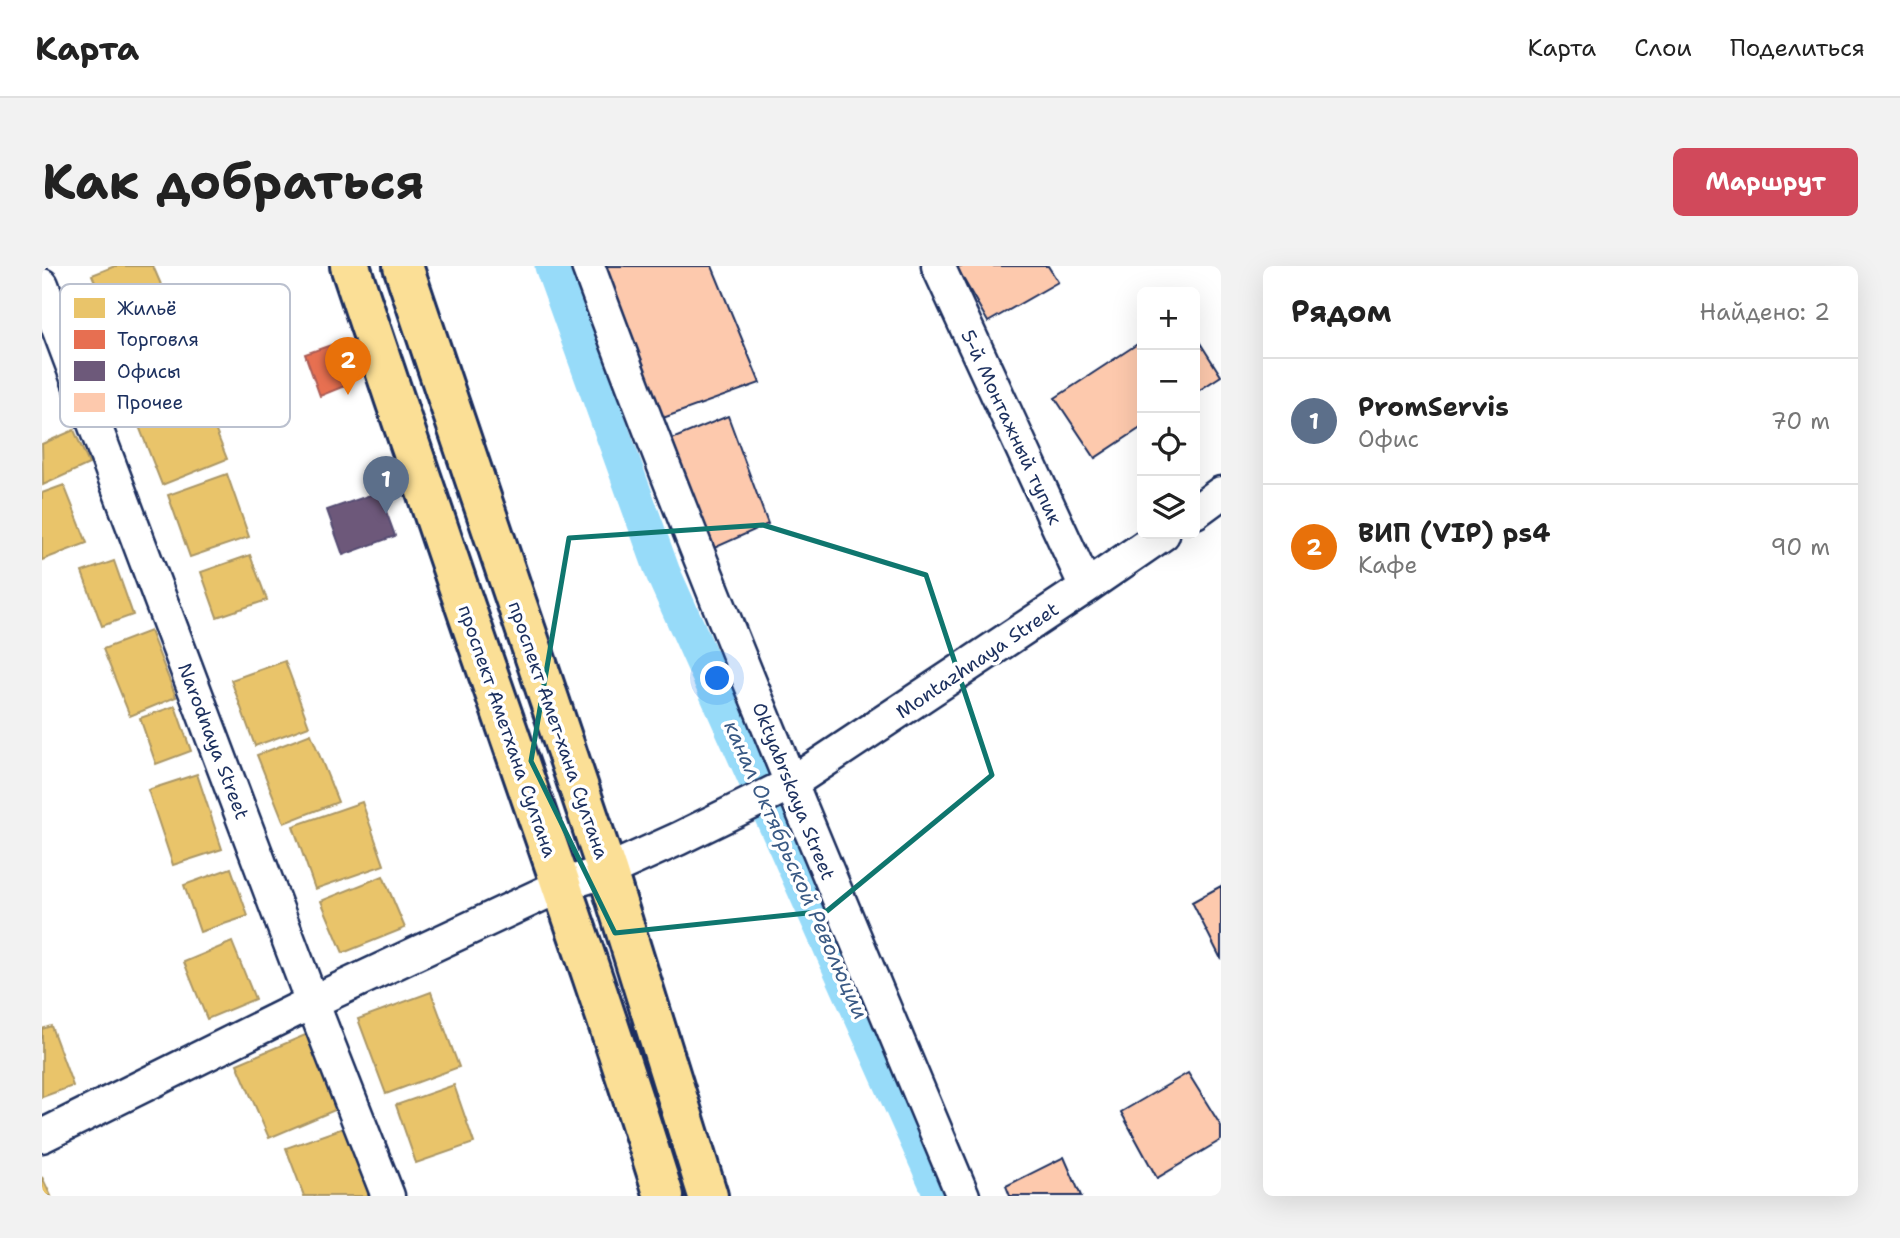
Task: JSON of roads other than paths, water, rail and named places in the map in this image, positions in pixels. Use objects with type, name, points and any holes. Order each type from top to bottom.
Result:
[{"type":"main road","name":"проспект Аметхана Султана","points":[[350,266],[562,885],[664,1196]]},
{"type":"main road","name":"проспект Амет-хана Султана","points":[[403,266],[607,871],[708,1196]]},
{"type":"street","name":"Oktyabrskaya Street","points":[[588,266],[778,791],[963,1196]]},
{"type":"street","name":"5-й Монтажный тупик","points":[[938,266],[1086,587]]},
{"type":"street","name":"Narodnaya Street","points":[[42,285],[60,333]]},
{"type":"street","name":"Narodnaya Street","points":[[95,427],[388,1196]]},
{"type":"street","points":[[1200,508],[1221,493]]},
{"type":"street","name":"Montazhnaya Street","points":[[42,1136],[312,1002],[562,885],[607,871],[778,791],[1156,539]]},
{"type":"waterway","name":"канал Октябрьской Революции","points":[[552,266],[663,573],[942,1196]]},
{"type":"place","name":"ВИП (VIP) ps4","points":[[348,395]]},
{"type":"place","name":"PromServis","points":[[386,514]]}]
